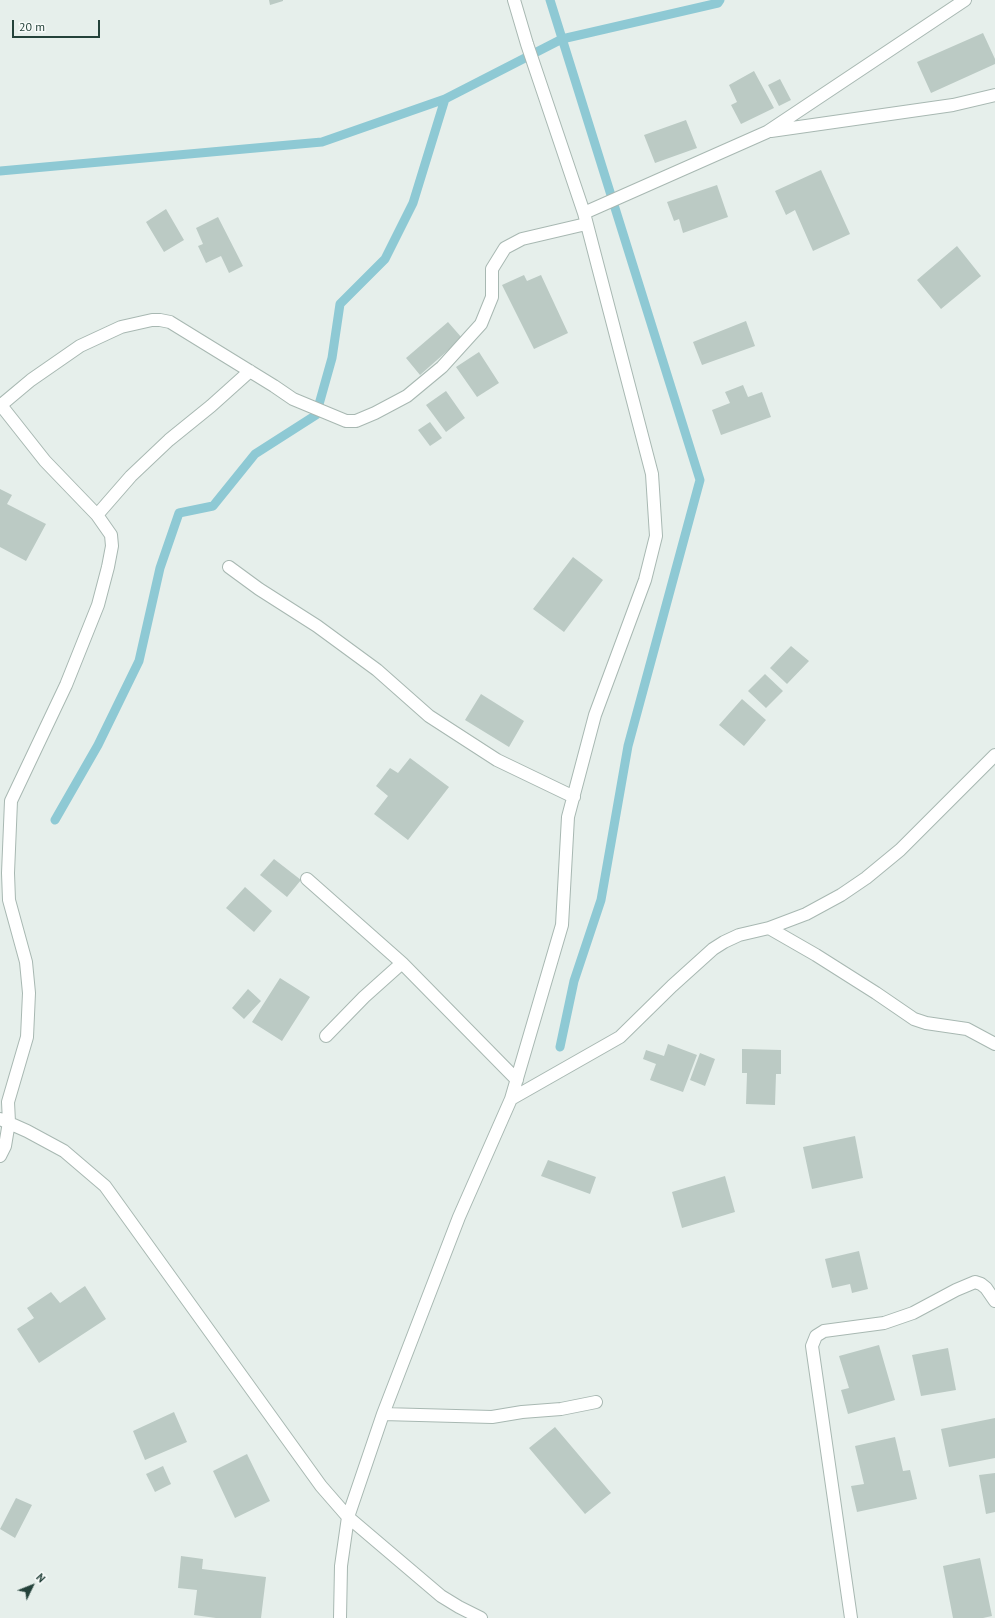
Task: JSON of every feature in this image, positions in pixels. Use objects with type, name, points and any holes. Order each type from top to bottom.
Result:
[{"type":"street","points":[[340,1618],[341,1566],[348,1517],[383,1414],[459,1217],[511,1099],[517,1080],[562,925],[568,817],[595,715],[645,580],[656,536],[652,474],[585,219],[527,44],[514,0]]},
{"type":"street","points":[[0,1156],[5,1146],[4,1120],[8,1102],[27,1036],[29,993],[26,962],[9,900],[8,872],[11,801],[66,685],[98,605],[112,546],[111,535],[96,515],[45,461],[0,405],[31,380],[80,346],[121,327],[152,320],[170,322],[293,399],[346,421],[356,421],[407,396],[442,367],[481,324],[492,297],[492,269],[504,248],[522,239],[585,219],[767,132],[965,0]]},
{"type":"street","points":[[767,132],[953,105],[995,95]]},
{"type":"street","points":[[96,515],[131,476],[169,440],[211,406],[250,371]]},
{"type":"street","points":[[229,567],[259,589],[317,626],[377,670],[429,716],[497,760],[574,797]]},
{"type":"street","points":[[511,1099],[620,1037],[672,986],[713,949],[724,942],[739,935],[769,928],[806,914],[840,895],[866,878],[900,850],[995,755]]},
{"type":"street","points":[[307,878],[402,963],[517,1080]]},
{"type":"street","points":[[769,928],[816,955],[914,1019],[926,1024],[967,1029],[995,1044]]},
{"type":"street","points":[[326,1036],[364,997],[402,963]]},
{"type":"street","points":[[4,1120],[64,1151],[105,1186],[321,1486],[348,1517],[441,1596],[481,1618]]},
{"type":"street","points":[[851,1618],[812,1346],[816,1336],[824,1331],[884,1322],[913,1313],[956,1290],[975,1282],[986,1288],[995,1301]]},
{"type":"street","points":[[383,1414],[492,1416],[562,1408],[596,1402]]},
{"type":"building","points":[[269,0],[283,0],[283,1],[270,5]]},
{"type":"building","points":[[983,33],[995,59],[995,64],[931,93],[917,62]]},
{"type":"building","points":[[754,71],[774,108],[741,124],[731,105],[737,102],[729,85]]},
{"type":"building","points":[[780,79],[791,100],[779,106],[768,85]]},
{"type":"building","points":[[686,120],[697,148],[655,163],[644,135]]},
{"type":"building","points":[[821,170],[850,234],[813,251],[795,210],[786,215],[775,191]]},
{"type":"building","points":[[717,185],[728,217],[683,233],[679,219],[674,221],[667,202]]},
{"type":"building","points":[[166,209],[184,240],[164,252],[146,222]]},
{"type":"building","points":[[218,217],[243,266],[229,273],[221,256],[206,263],[198,246],[203,244],[196,228]]},
{"type":"building","points":[[957,246],[981,276],[941,309],[917,280]]},
{"type":"building","points":[[524,275],[527,281],[541,275],[568,333],[534,349],[502,285]]},
{"type":"building","points":[[746,321],[755,346],[702,365],[693,342]]},
{"type":"building","points":[[448,322],[462,338],[420,375],[406,358]]},
{"type":"building","points":[[479,352],[499,383],[477,397],[456,367]]},
{"type":"building","points":[[743,385],[748,397],[762,392],[771,417],[721,435],[712,410],[730,403],[725,392]]},
{"type":"building","points":[[446,391],[465,418],[446,432],[426,405]]},
{"type":"building","points":[[430,422],[442,438],[430,446],[418,430]]},
{"type":"building","points":[[0,489],[12,495],[7,504],[46,524],[26,561],[0,547]]},
{"type":"building","points":[[573,557],[603,580],[564,632],[533,609]]},
{"type":"building","points":[[791,646],[809,661],[787,684],[770,668]]},
{"type":"building","points":[[765,674],[783,691],[766,708],[748,691]]},
{"type":"building","points":[[481,694],[524,721],[509,747],[465,720]]},
{"type":"building","points":[[742,699],[766,720],[744,746],[719,725]]},
{"type":"building","points":[[410,758],[449,787],[408,840],[374,814],[388,796],[376,786],[390,768],[398,773]]},
{"type":"building","points":[[274,859],[301,880],[287,897],[260,875]]},
{"type":"building","points":[[245,887],[272,911],[254,932],[226,908]]},
{"type":"building","points":[[280,978],[310,997],[282,1041],[252,1022]]},
{"type":"building","points":[[248,989],[261,1001],[244,1019],[232,1008]]},
{"type":"building","points":[[668,1044],[697,1055],[683,1092],[650,1080],[656,1064],[643,1059],[646,1050],[664,1056]]},
{"type":"building","points":[[742,1049],[781,1050],[781,1074],[776,1074],[775,1105],[746,1104],[747,1073],[742,1073]]},
{"type":"building","points":[[700,1053],[715,1059],[705,1086],[690,1080]]},
{"type":"building","points":[[855,1136],[863,1178],[812,1189],[803,1147]]},
{"type":"building","points":[[548,1160],[596,1177],[590,1194],[541,1176]]},
{"type":"building","points":[[725,1176],[735,1212],[682,1228],[672,1192]]},
{"type":"building","points":[[859,1251],[868,1289],[852,1293],[850,1284],[832,1288],[825,1259]]},
{"type":"building","points":[[85,1286],[106,1319],[39,1363],[17,1329],[34,1318],[27,1308],[51,1292],[60,1303]]},
{"type":"building","points":[[879,1345],[895,1400],[848,1414],[841,1390],[849,1388],[839,1356]]},
{"type":"building","points":[[948,1348],[956,1390],[921,1396],[912,1355]]},
{"type":"building","points":[[174,1412],[187,1442],[145,1460],[133,1431]]},
{"type":"building","points":[[995,1418],[995,1458],[949,1467],[941,1429]]},
{"type":"building","points":[[555,1427],[611,1493],[585,1514],[529,1448]]},
{"type":"building","points":[[895,1437],[903,1471],[910,1470],[917,1499],[857,1512],[851,1486],[864,1484],[855,1446]]},
{"type":"building","points":[[247,1454],[270,1501],[235,1518],[213,1471]]},
{"type":"building","points":[[163,1466],[171,1484],[155,1492],[146,1474]]},
{"type":"building","points":[[995,1473],[995,1512],[986,1514],[979,1475]]},
{"type":"building","points":[[16,1498],[32,1505],[15,1538],[0,1529]]},
{"type":"building","points":[[181,1556],[203,1559],[202,1569],[266,1577],[261,1618],[216,1618],[194,1615],[197,1590],[178,1588]]},
{"type":"building","points":[[980,1558],[992,1616],[983,1618],[953,1618],[943,1566]]},
{"type":"waterway","points":[[550,0],[700,480],[628,746],[601,900],[574,981],[560,1047]]},
{"type":"waterway","points":[[0,171],[322,142],[445,99],[562,39],[718,3],[720,0]]},
{"type":"waterway","points":[[55,820],[98,745],[139,661],[160,568],[179,513],[213,506],[255,454],[316,415],[332,358],[340,304],[385,259],[413,203],[445,99]]}]
